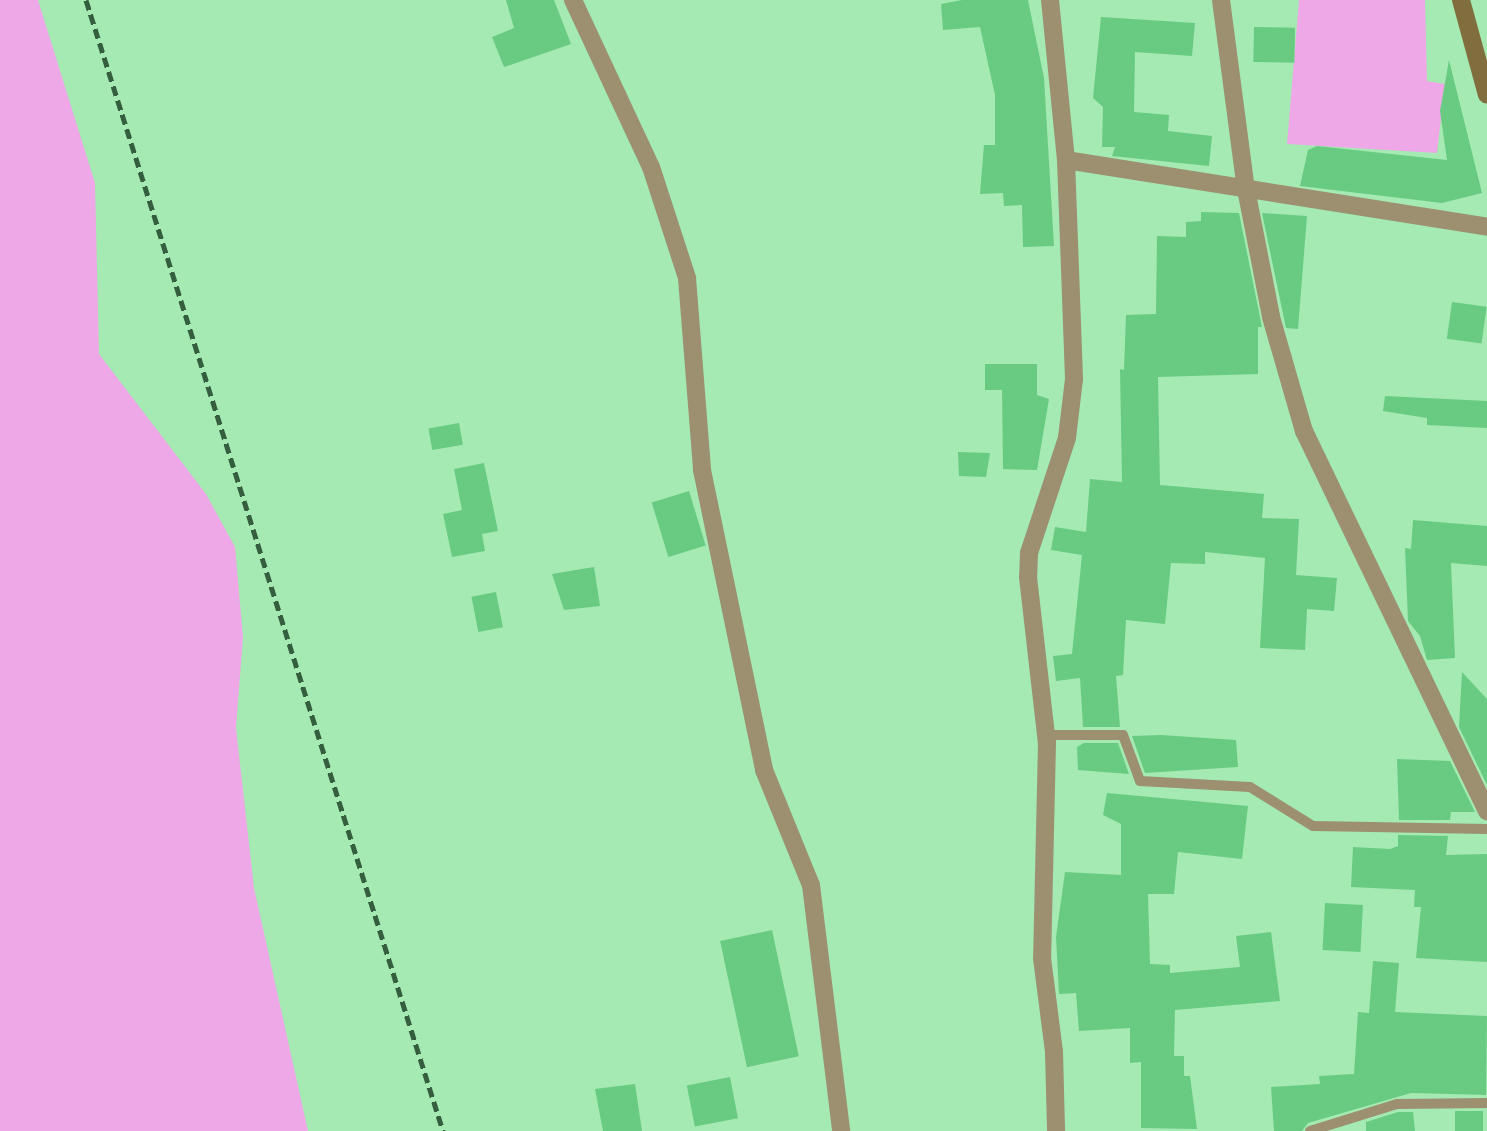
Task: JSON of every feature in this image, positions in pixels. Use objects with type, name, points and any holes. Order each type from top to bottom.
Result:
[{"type":"main road","points":[[1461,0],[1487,96]]},
{"type":"street","points":[[572,0],[651,167],[687,278],[702,470],[764,770],[811,885],[841,1131]]},
{"type":"street","points":[[1050,0],[1066,160],[1074,379],[1059,470],[1029,553],[1046,736],[1042,958],[1054,1052],[1056,1131]]},
{"type":"street","points":[[1221,0],[1246,189],[1271,317],[1304,431],[1487,811]]},
{"type":"street","points":[[1066,160],[1487,227]]},
{"type":"lane","points":[[1046,736],[1123,735],[1140,781],[1250,787],[1313,826],[1487,829]]},
{"type":"lane","points":[[1310,1131],[1397,1104],[1487,1103]]},
{"type":"shaded area","points":[[0,0],[38,0],[95,183],[99,354],[206,494],[235,547],[243,637],[236,728],[254,888],[308,1131],[0,1131]]},
{"type":"shaded area","points":[[1299,0],[1425,0],[1427,81],[1445,84],[1437,153],[1287,144]]},
{"type":"building","points":[[506,0],[554,0],[571,44],[504,67],[492,37],[514,28]]},
{"type":"building","points":[[962,0],[1028,0],[1044,78],[1054,246],[1023,247],[1022,205],[1004,206],[1003,193],[980,194],[984,145],[995,145],[995,95],[980,27],[943,30],[941,4]]},
{"type":"building","points":[[1101,17],[1195,23],[1192,56],[1135,52],[1134,112],[1169,115],[1168,131],[1212,136],[1209,166],[1112,156],[1115,147],[1102,147],[1103,107],[1093,98]]},
{"type":"building","points":[[1254,27],[1295,28],[1294,63],[1253,62]]},
{"type":"building","points":[[1449,60],[1482,193],[1442,203],[1300,186],[1308,150],[1317,146],[1447,160],[1440,111]]},
{"type":"building","points":[[1201,212],[1239,213],[1262,327],[1258,327],[1258,374],[1158,377],[1160,485],[1264,494],[1262,518],[1299,519],[1296,575],[1337,578],[1334,611],[1307,609],[1305,650],[1260,648],[1265,558],[1205,552],[1205,564],[1171,563],[1165,624],[1126,620],[1123,675],[1116,676],[1120,727],[1083,727],[1080,678],[1056,681],[1053,656],[1072,654],[1082,555],[1051,550],[1055,527],[1086,532],[1090,479],[1122,482],[1120,369],[1124,370],[1126,315],[1156,314],[1157,236],[1186,237],[1186,222],[1201,221]]},
{"type":"building","points":[[1262,213],[1307,216],[1298,329],[1286,328]]},
{"type":"building","points":[[1452,302],[1487,307],[1482,344],[1447,339]]},
{"type":"building","points":[[985,364],[1037,364],[1037,395],[1049,399],[1037,470],[1003,469],[1002,390],[985,390]]},
{"type":"building","points":[[1385,396],[1487,401],[1487,428],[1427,425],[1427,418],[1383,411]]},
{"type":"building","points":[[459,423],[463,445],[432,450],[428,428]]},
{"type":"building","points":[[958,452],[990,453],[986,477],[959,476]]},
{"type":"building","points":[[484,463],[498,531],[482,534],[485,551],[452,557],[443,514],[462,510],[454,469]]},
{"type":"building","points":[[689,491],[706,546],[668,557],[652,502]]},
{"type":"building","points":[[1413,520],[1487,526],[1487,566],[1451,563],[1455,658],[1427,660],[1420,636],[1408,621],[1405,548],[1411,549]]},
{"type":"building","points":[[594,567],[600,606],[564,610],[552,574]]},
{"type":"building","points":[[496,592],[503,627],[478,632],[471,597]]},
{"type":"building","points":[[1462,672],[1487,699],[1487,785],[1459,727]]},
{"type":"building","points":[[1161,735],[1236,740],[1238,767],[1145,773],[1132,736]]},
{"type":"building","points":[[1084,743],[1118,743],[1129,774],[1078,770],[1077,747]]},
{"type":"building","points":[[1397,759],[1450,761],[1475,812],[1451,812],[1450,820],[1399,820]]},
{"type":"building","points":[[1107,793],[1248,806],[1242,859],[1178,852],[1174,894],[1148,894],[1150,964],[1170,965],[1170,973],[1240,967],[1236,936],[1271,932],[1280,1001],[1175,1010],[1174,1056],[1184,1056],[1184,1076],[1190,1076],[1197,1129],[1141,1128],[1141,1062],[1130,1063],[1130,1028],[1079,1031],[1076,993],[1059,994],[1056,937],[1065,872],[1121,875],[1121,824],[1103,815]]},
{"type":"building","points":[[1398,835],[1448,836],[1446,855],[1487,854],[1487,962],[1416,958],[1421,907],[1414,907],[1415,890],[1351,887],[1353,847],[1390,849],[1398,846]]},
{"type":"building","points":[[1325,903],[1363,905],[1360,952],[1323,950]]},
{"type":"building","points":[[772,930],[799,1056],[747,1067],[720,941]]},
{"type":"building","points":[[1373,961],[1399,963],[1395,1012],[1487,1016],[1486,1095],[1411,1093],[1308,1123],[1302,1131],[1274,1131],[1271,1087],[1320,1084],[1319,1076],[1354,1074],[1358,1012],[1369,1013]]},
{"type":"building","points":[[730,1077],[738,1118],[695,1127],[687,1085]]},
{"type":"building","points":[[635,1084],[642,1131],[603,1131],[595,1089]]},
{"type":"building","points":[[1455,1111],[1483,1111],[1483,1131],[1455,1131]]},
{"type":"building","points":[[1398,1112],[1413,1112],[1415,1131],[1366,1131],[1366,1122]]},
{"type":"railway","points":[[86,0],[443,1131]]}]
